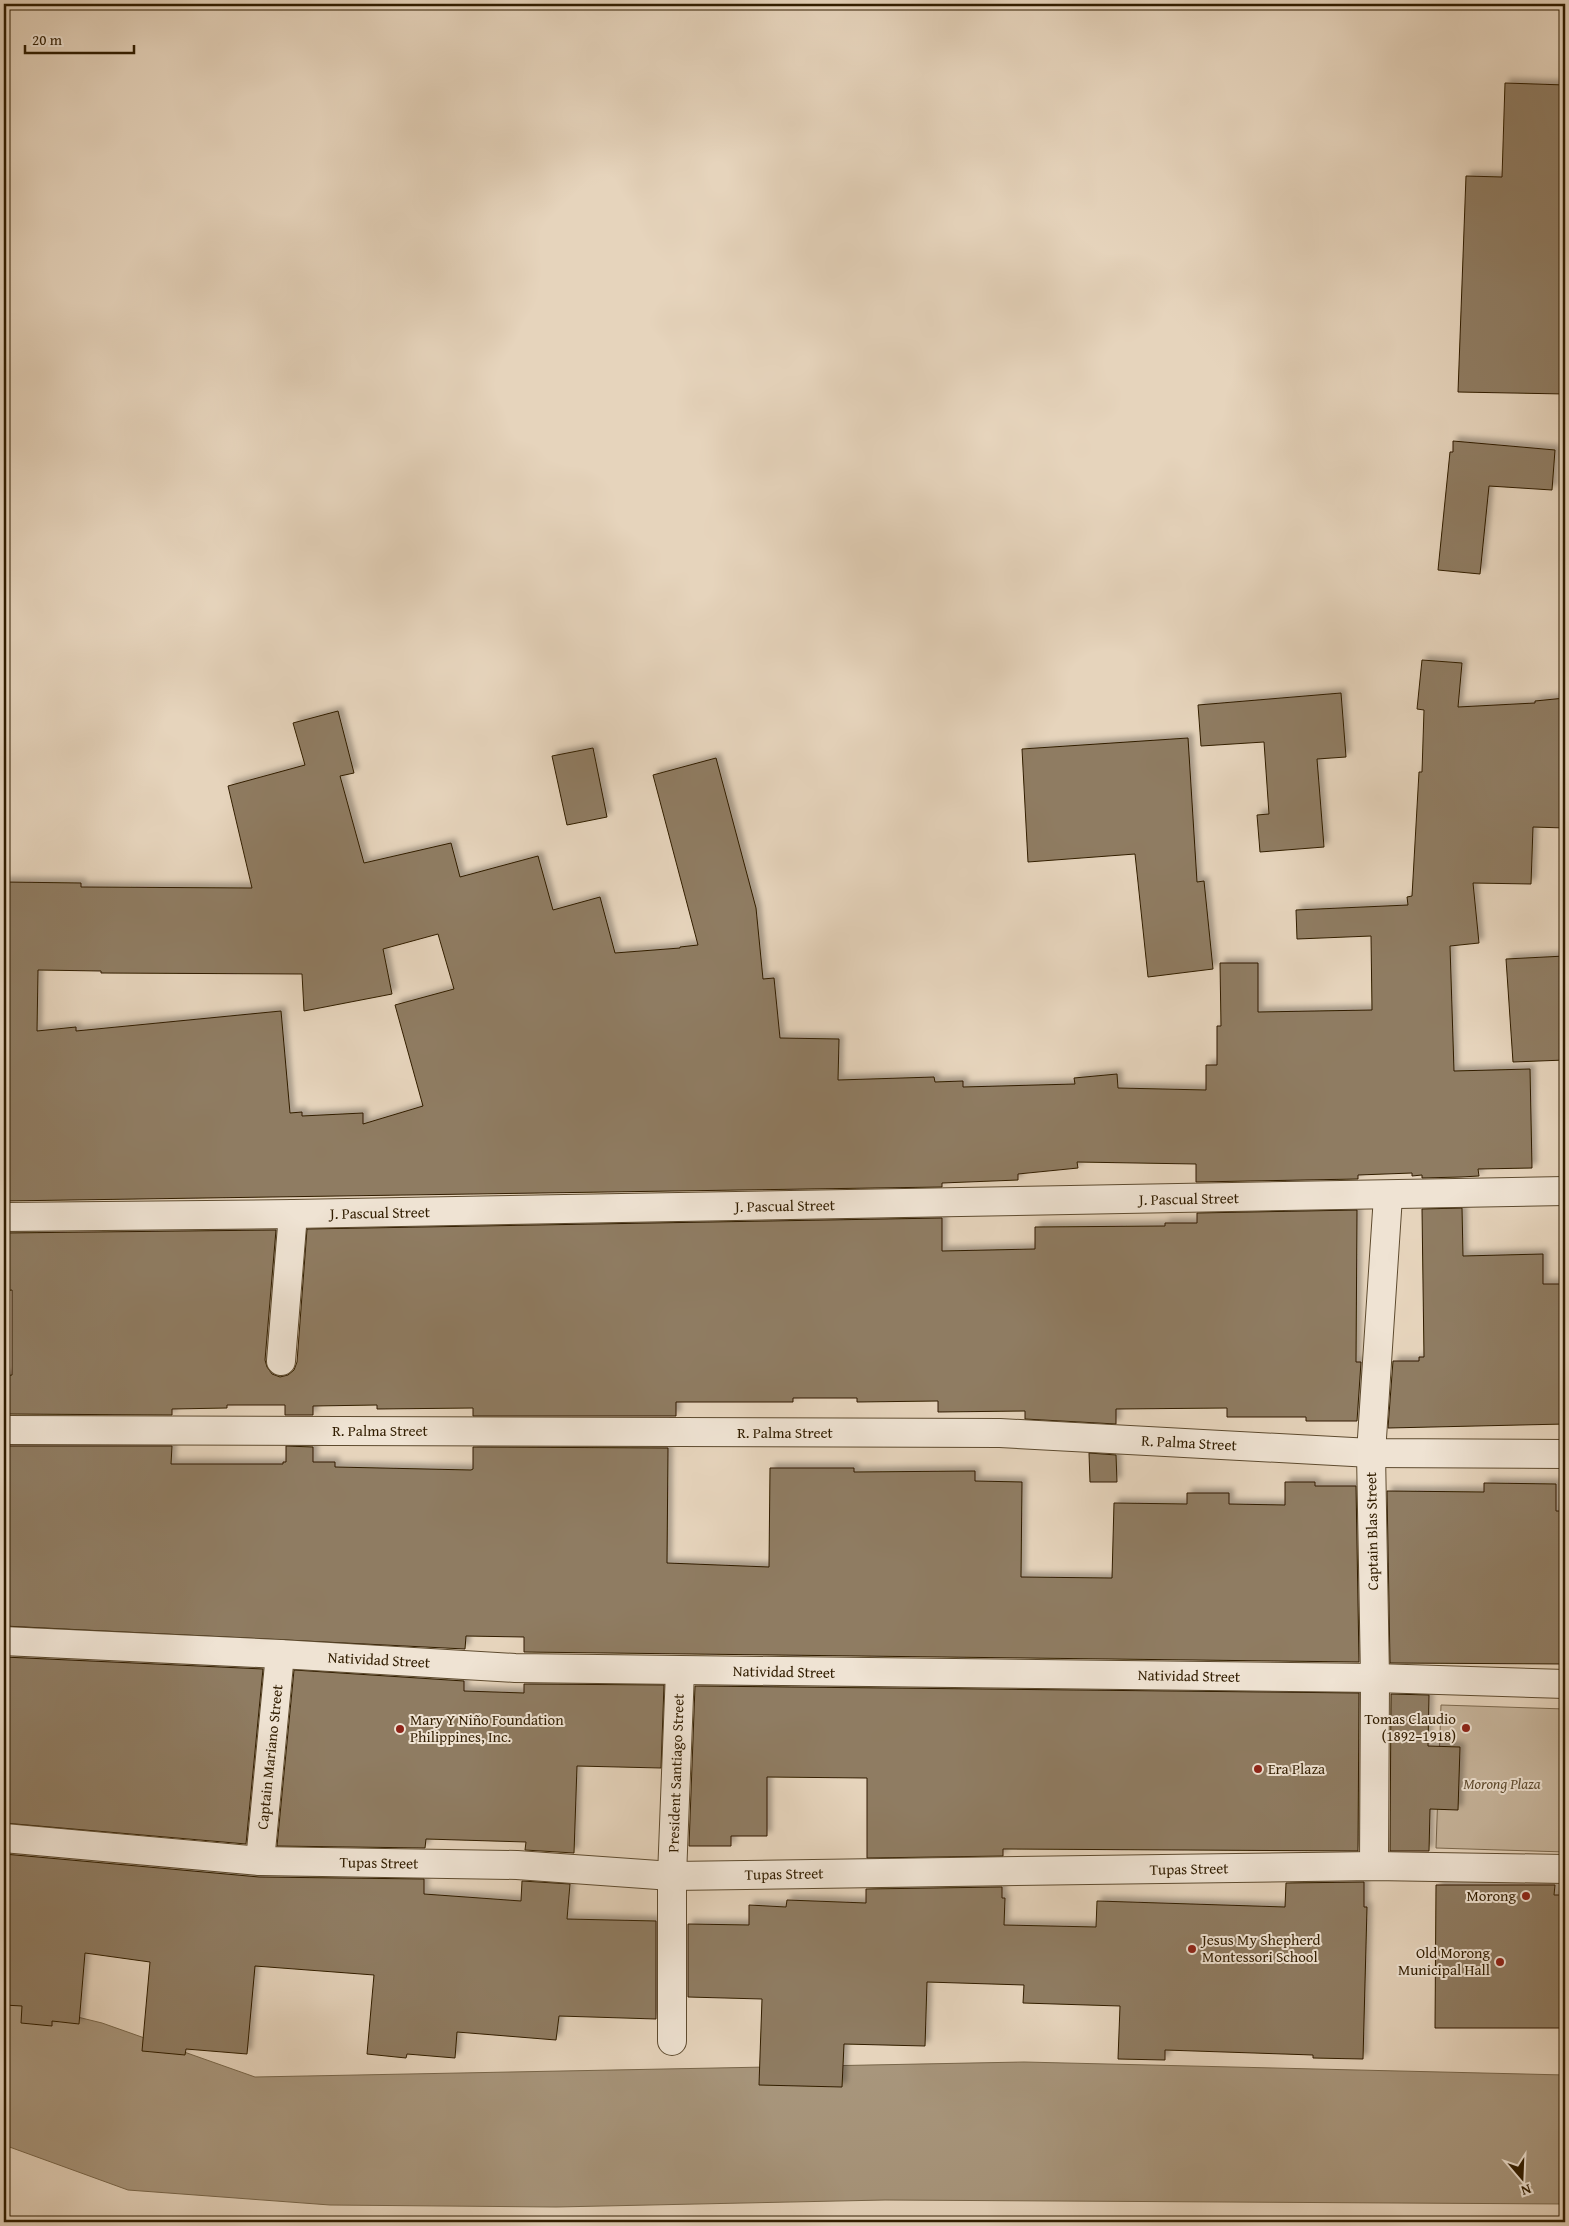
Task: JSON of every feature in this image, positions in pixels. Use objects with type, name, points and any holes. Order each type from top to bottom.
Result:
[{"type":"street","name":"J. Pascual Street","points":[[4,1217],[1388,1196],[1565,1191]]},
{"type":"street","name":"Captain Blas Street","points":[[1374,1866],[1375,1678],[1371,1453],[1388,1196]]},
{"type":"street","points":[[281,1360],[293,1214]]},
{"type":"street","name":"R. Palma Street","points":[[4,1430],[1000,1434],[1371,1453],[1565,1454]]},
{"type":"street","name":"Natividad Street","points":[[4,1641],[280,1654],[515,1668],[1375,1678],[1565,1684]]},
{"type":"street","name":"Captain Mariano Street","points":[[260,1861],[280,1654]]},
{"type":"street","name":"President Santiago Street","points":[[672,2042],[672,1876],[680,1671]]},
{"type":"street","name":"Tupas Street","points":[[4,1838],[260,1861],[517,1865],[672,1876],[1374,1866],[1565,1869]]},
{"type":"green space","name":"Morong Plaza","points":[[1441,1705],[1565,1709],[1565,1852],[1436,1848]]},
{"type":"shaded area","points":[[4,1999],[102,2023],[255,2077],[1024,2062],[1565,2075],[1565,2204],[885,2200],[556,2207],[330,2205],[128,2190],[4,2145]]},
{"type":"building","points":[[1505,83],[1565,85],[1565,394],[1458,392],[1466,176],[1502,177]]},
{"type":"building","points":[[1453,441],[1555,450],[1552,490],[1489,486],[1480,574],[1438,570],[1450,452],[1453,452]]},
{"type":"building","points":[[1422,660],[1462,663],[1458,707],[1535,703],[1535,701],[1565,698],[1565,828],[1533,827],[1531,884],[1473,883],[1479,943],[1450,946],[1454,1071],[1530,1069],[1532,1168],[1478,1169],[1479,1176],[1461,1177],[1422,1178],[1422,1175],[1412,1176],[1412,1173],[1358,1175],[1358,1179],[1196,1182],[1196,1164],[1077,1162],[1078,1168],[1018,1174],[1018,1180],[942,1183],[942,1187],[4,1201],[4,1109],[8,1109],[4,1073],[4,882],[81,883],[81,887],[252,888],[228,786],[305,765],[293,723],[338,711],[354,773],[340,776],[364,863],[451,843],[460,877],[538,856],[553,910],[600,897],[615,953],[698,945],[653,775],[716,758],[756,908],[763,979],[774,978],[780,1038],[839,1039],[838,1080],[934,1077],[935,1082],[963,1081],[963,1087],[1075,1084],[1074,1078],[1117,1074],[1118,1088],[1206,1090],[1206,1065],[1217,1065],[1217,1026],[1221,1026],[1220,963],[1258,963],[1258,1012],[1372,1010],[1371,936],[1297,939],[1296,910],[1408,905],[1407,897],[1412,896],[1419,772],[1422,772],[1424,710],[1417,709]],"holes":[[[438,934],[454,989],[395,1005],[423,1106],[363,1124],[363,1113],[302,1116],[302,1112],[290,1113],[281,1011],[76,1031],[76,1027],[37,1031],[38,970],[101,971],[101,973],[302,974],[304,1011],[392,994],[383,949]]]},
{"type":"building","points":[[1341,693],[1346,757],[1317,759],[1324,847],[1260,852],[1257,815],[1269,814],[1264,742],[1201,746],[1198,705]]},
{"type":"building","points":[[1188,738],[1197,882],[1204,881],[1213,969],[1148,977],[1135,854],[1028,862],[1022,749]]},
{"type":"building","points":[[593,748],[607,817],[567,825],[552,756]]},
{"type":"building","points":[[1565,956],[1565,1060],[1513,1062],[1506,959]]},
{"type":"building","points":[[1462,1208],[1463,1256],[1543,1254],[1543,1284],[1565,1284],[1565,1424],[1388,1428],[1393,1361],[1419,1361],[1419,1357],[1424,1357],[1422,1209]]},
{"type":"building","points":[[1357,1210],[1356,1362],[1361,1362],[1357,1421],[1306,1421],[1306,1417],[1227,1417],[1227,1408],[1116,1409],[1116,1424],[1025,1419],[1025,1411],[938,1412],[938,1401],[857,1402],[857,1398],[793,1398],[793,1402],[676,1402],[676,1416],[473,1416],[473,1408],[377,1409],[377,1405],[313,1406],[313,1415],[285,1415],[285,1405],[227,1405],[227,1408],[172,1409],[172,1415],[4,1414],[4,1376],[12,1375],[12,1290],[4,1291],[4,1233],[276,1230],[265,1360],[272,1374],[280,1377],[288,1375],[294,1370],[297,1362],[307,1229],[942,1218],[942,1251],[1035,1249],[1035,1227],[1165,1226],[1165,1223],[1197,1223],[1197,1213]]},
{"type":"building","points":[[4,1446],[172,1446],[171,1464],[283,1464],[283,1462],[286,1462],[286,1446],[313,1447],[313,1462],[335,1462],[335,1467],[471,1470],[473,1469],[473,1447],[668,1448],[667,1563],[769,1567],[770,1468],[854,1468],[854,1472],[975,1471],[975,1481],[1022,1482],[1021,1577],[1112,1578],[1114,1503],[1187,1504],[1187,1493],[1229,1493],[1229,1504],[1285,1505],[1285,1482],[1315,1482],[1315,1486],[1356,1486],[1359,1662],[524,1652],[524,1637],[466,1636],[465,1649],[4,1626]]},
{"type":"building","points":[[1089,1453],[1116,1455],[1117,1482],[1090,1482]]},
{"type":"building","points":[[1484,1483],[1556,1484],[1556,1511],[1565,1511],[1565,1664],[1390,1663],[1387,1491],[1484,1492]]},
{"type":"building","points":[[4,1657],[263,1669],[246,1844],[4,1823]]},
{"type":"building","points":[[294,1670],[464,1681],[464,1691],[524,1693],[524,1684],[664,1685],[661,1768],[577,1766],[574,1853],[525,1850],[526,1842],[426,1839],[425,1848],[277,1846]]},
{"type":"building","points":[[695,1686],[1359,1693],[1358,1851],[1003,1849],[1003,1856],[867,1858],[867,1778],[767,1777],[767,1836],[731,1836],[731,1846],[689,1846]]},
{"type":"building","points":[[1391,1694],[1429,1695],[1428,1746],[1460,1747],[1458,1810],[1430,1809],[1429,1851],[1390,1851]]},
{"type":"building","points":[[4,1854],[259,1877],[424,1879],[424,1894],[521,1901],[522,1881],[570,1884],[567,1919],[656,1921],[656,2019],[559,2016],[556,2040],[457,2032],[455,2058],[407,2054],[406,2058],[367,2054],[374,1975],[255,1966],[247,2054],[186,2049],[185,2055],[142,2051],[150,1962],[85,1953],[79,2024],[52,2021],[52,2026],[21,2023],[22,2006],[4,2005]]},
{"type":"building","points":[[1364,1882],[1364,1907],[1367,1907],[1363,2059],[1313,2058],[1313,2055],[1165,2050],[1165,2060],[1118,2059],[1120,2006],[1023,2003],[1024,1985],[927,1982],[925,2046],[844,2044],[842,2087],[759,2085],[762,1999],[688,1997],[688,1924],[749,1925],[749,1905],[786,1907],[787,1900],[866,1903],[866,1889],[1002,1887],[1002,1898],[1005,1898],[1004,1925],[1096,1927],[1097,1901],[1285,1907],[1286,1883]]},
{"type":"building","name":"Old Morong Municipal Hall","points":[[1436,1885],[1555,1885],[1554,1895],[1565,1895],[1565,2028],[1435,2028]]},
{"type":"place","name":"Tomas Claudio (1892–1918)","points":[[1466,1728]]},
{"type":"place","name":"Mary Y Niño Foundation Philippines, Inc.","points":[[400,1729]]},
{"type":"place","name":"Era Plaza","points":[[1258,1769]]},
{"type":"place","name":"Morong","points":[[1526,1896]]},
{"type":"place","name":"Jesus My Shepherd Montessori School","points":[[1192,1949]]},
{"type":"place","name":"Old Morong Municipal Hall","points":[[1500,1962]]}]
